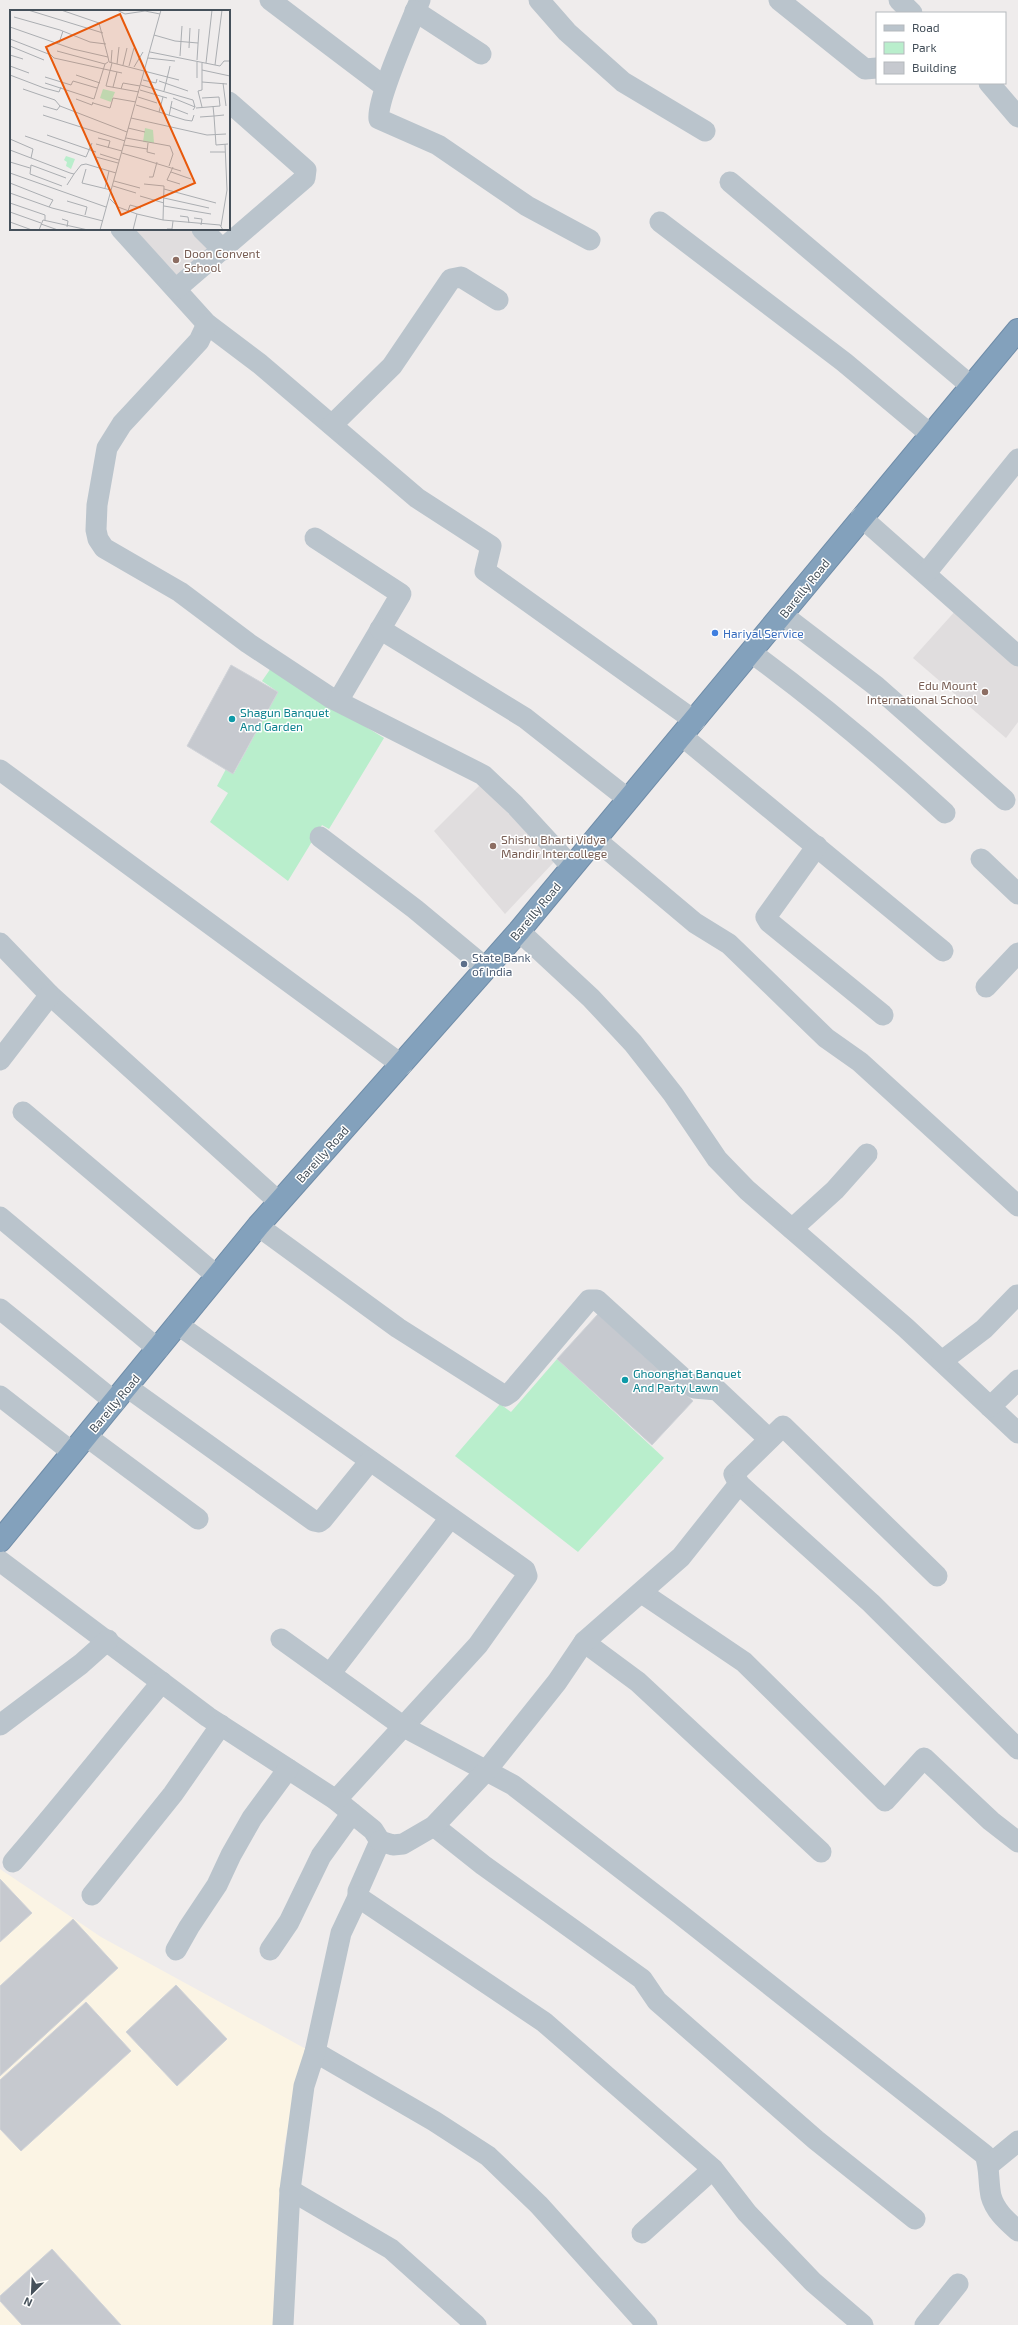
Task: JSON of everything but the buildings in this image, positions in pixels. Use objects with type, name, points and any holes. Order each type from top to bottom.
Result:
[{"type":"highway","name":"Bareilly Road","points":[[0,1542],[258,1226],[519,931],[628,799],[752,653],[861,517],[970,385],[1015,339]]},
{"type":"street","points":[[270,0],[385,87]]},
{"type":"street","points":[[539,0],[567,32],[622,82],[705,131]]},
{"type":"street","points":[[899,0],[911,12]]},
{"type":"street","points":[[785,2],[865,69],[876,68]]},
{"type":"street","points":[[482,54],[418,6],[385,87],[378,114],[379,119],[438,145],[527,206],[590,240]]},
{"type":"street","points":[[990,84],[1018,117]]},
{"type":"street","points":[[176,289],[300,183],[307,174],[306,170],[230,103]]},
{"type":"street","points":[[730,182],[970,385]]},
{"type":"street","points":[[660,222],[844,362],[930,434]]},
{"type":"street","points":[[122,230],[207,324],[260,364],[417,498],[491,546],[485,571],[689,729],[817,846],[943,951]]},
{"type":"street","points":[[203,230],[223,250]]},
{"type":"street","points":[[332,426],[392,366],[451,279],[461,277],[498,300]]},
{"type":"street","points":[[207,324],[199,341],[122,424],[107,448],[97,505],[98,539],[104,548],[180,592],[248,643],[338,701],[483,775],[515,805],[572,867]]},
{"type":"street","points":[[926,573],[1018,459]]},
{"type":"street","points":[[861,517],[1018,656]]},
{"type":"street","points":[[315,538],[401,594],[338,701]]},
{"type":"street","points":[[783,615],[876,686],[1005,800]]},
{"type":"street","points":[[380,629],[525,718],[628,799]]},
{"type":"street","points":[[752,653],[810,696],[888,760],[945,813]]},
{"type":"street","points":[[0,770],[402,1065]]},
{"type":"street","points":[[320,837],[415,909],[486,968]]},
{"type":"street","points":[[595,839],[695,923],[729,944],[826,1038],[860,1062],[1018,1206]]},
{"type":"street","points":[[817,846],[766,917],[769,922],[883,1015]]},
{"type":"street","points":[[981,859],[1018,894]]},
{"type":"street","points":[[519,931],[591,998],[633,1044],[673,1094],[717,1159],[747,1190],[942,1362],[1018,1433]]},
{"type":"street","points":[[0,943],[50,995],[279,1202]]},
{"type":"street","points":[[986,987],[1018,953]]},
{"type":"street","points":[[0,1060],[50,995]]},
{"type":"street","points":[[23,1112],[216,1276]]},
{"type":"street","points":[[792,1229],[835,1190],[867,1154]]},
{"type":"street","points":[[0,1217],[158,1349]]},
{"type":"street","points":[[258,1226],[398,1328],[505,1396],[512,1392],[589,1300],[598,1300],[694,1388],[717,1390],[768,1439]]},
{"type":"street","points":[[942,1362],[984,1329],[1017,1295]]},
{"type":"street","points":[[0,1309],[121,1394],[314,1520],[319,1522],[323,1519],[370,1461]]},
{"type":"street","points":[[177,1324],[525,1570],[527,1576],[478,1645],[336,1800]]},
{"type":"street","points":[[990,1407],[1018,1380]]},
{"type":"street","points":[[0,1396],[72,1452]]},
{"type":"street","points":[[937,1576],[783,1426],[779,1428],[734,1474],[739,1484],[871,1603],[1018,1749]]},
{"type":"street","points":[[86,1436],[198,1519]]},
{"type":"street","points":[[0,1561],[221,1725],[336,1800],[373,1830],[380,1841],[393,1845],[403,1844],[434,1826],[486,1771],[557,1682],[584,1642],[642,1593],[681,1557],[739,1484]]},
{"type":"street","points":[[330,1674],[450,1518]]},
{"type":"street","points":[[642,1593],[744,1662],[885,1801],[924,1758],[991,1821],[1018,1842]]},
{"type":"street","points":[[281,1639],[404,1727],[513,1785],[676,1911],[985,2155],[989,2165],[992,2197],[1001,2215],[1018,2231]]},
{"type":"street","points":[[0,1725],[82,1664],[108,1640]]},
{"type":"street","points":[[584,1642],[638,1682],[821,1852]]},
{"type":"street","points":[[13,1862],[62,1806],[86,1773],[162,1682]]},
{"type":"street","points":[[92,1895],[173,1794],[221,1725]]},
{"type":"street","points":[[176,1950],[217,1885],[234,1849],[252,1818],[288,1769]]},
{"type":"street","points":[[270,1950],[289,1922],[321,1856],[352,1813]]},
{"type":"street","points":[[434,1826],[483,1865],[642,1979],[657,2001],[816,2140],[915,2220]]},
{"type":"street","points":[[283,2325],[290,2190],[304,2086],[315,2052],[341,1933],[358,1897],[358,1891],[380,1841]]},
{"type":"street","points":[[358,1897],[544,2022],[713,2169],[758,2224],[850,2321]]},
{"type":"street","points":[[315,2052],[434,2120],[488,2156],[540,2205],[647,2325]]},
{"type":"street","points":[[989,2165],[1018,2141]]},
{"type":"street","points":[[642,2233],[713,2169]]},
{"type":"street","points":[[290,2190],[391,2249],[476,2325]]},
{"type":"street","points":[[925,2325],[958,2284]]},
{"type":"shaded area","name":"Doon Convent School","points":[[129,230],[204,230],[218,243],[173,278]]},
{"type":"shaded area","name":"Edu Mount International School","points":[[958,608],[1018,662],[1018,722],[1006,738],[913,658]]},
{"type":"shaded area","name":"Shishu Bharti Vidya Mandir Intercollege","points":[[481,784],[554,862],[505,914],[434,831]]},
{"type":"shaded area","points":[[0,1869],[101,1937],[306,2049],[284,2146],[277,2325],[0,2325]]},
{"type":"green space","points":[[271,668],[384,738],[329,829],[322,825],[288,881],[210,822],[228,793],[217,786],[226,769],[234,773],[278,692],[262,681]]},
{"type":"green space","points":[[557,1359],[664,1458],[578,1552],[455,1456],[500,1404],[511,1412]]},
{"type":"place","name":"Doon Convent School","points":[[176,260]]},
{"type":"place","name":"Hariyal Service","points":[[715,633]]},
{"type":"place","name":"Edu Mount International School","points":[[985,692]]},
{"type":"place","name":"Shagun Banquet And Garden","points":[[232,719]]},
{"type":"place","name":"Shishu Bharti Vidya Mandir Intercollege","points":[[493,846]]},
{"type":"place","name":"State Bank of India","points":[[464,964]]},
{"type":"place","name":"Ghoonghat Banquet And Party Lawn","points":[[625,1380]]}]
